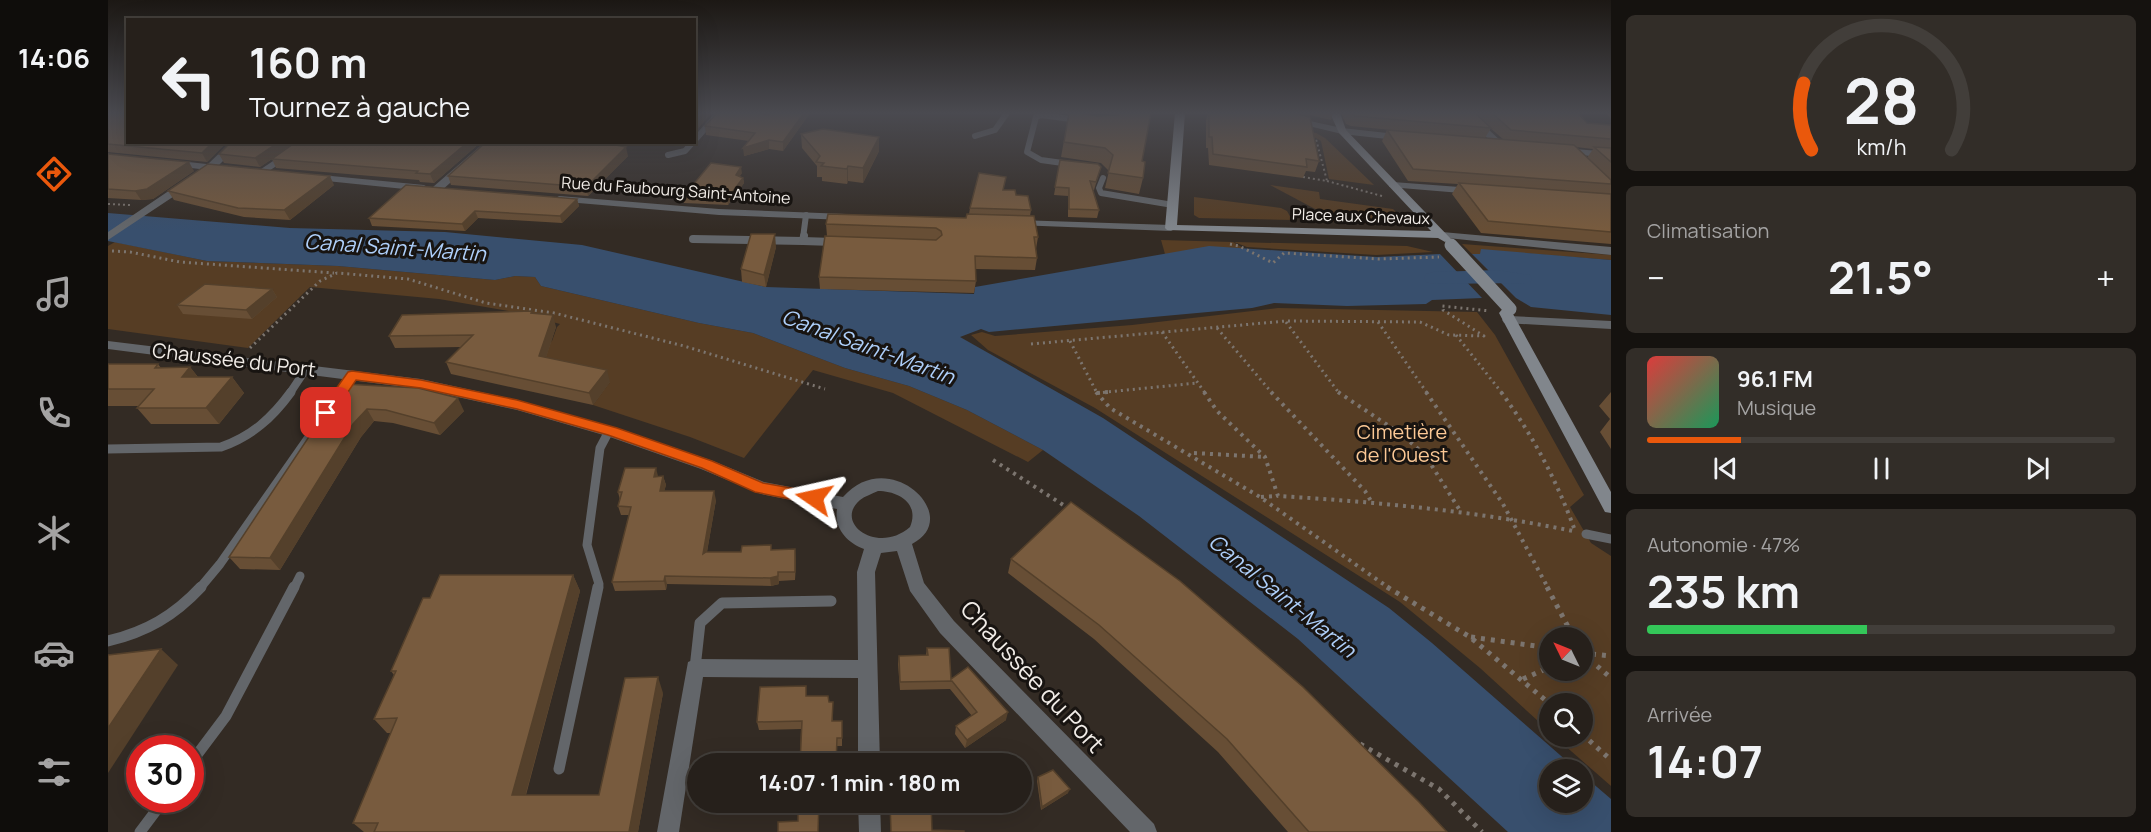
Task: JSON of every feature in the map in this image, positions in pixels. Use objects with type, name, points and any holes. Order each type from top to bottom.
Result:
[{"type":"main road","points":[[1171,228],[1177,152]]},
{"type":"main road","name":"Place aux Chevaux","points":[[1362,152],[1442,235]]},
{"type":"main road","name":"Place aux Chevaux","points":[[1171,228],[1442,235]]},
{"type":"main road","points":[[1442,235],[1450,251],[1508,314],[1610,505]]},
{"type":"street","points":[[108,237],[211,168],[227,152]]},
{"type":"street","points":[[258,172],[443,190],[481,152]]},
{"type":"street","points":[[1571,152],[1585,165]]},
{"type":"street","points":[[1581,152],[1611,154]]},
{"type":"street","points":[[162,162],[233,170]]},
{"type":"street","points":[[1393,185],[1480,191]]},
{"type":"street","name":"Rue du Faubourg Saint-Antoine","points":[[543,198],[719,212],[853,217]]},
{"type":"street","points":[[1004,223],[1171,228]]},
{"type":"street","points":[[1442,235],[1611,251]]},
{"type":"street","points":[[1508,314],[1611,325]]},
{"type":"street","name":"Chaussée du Port","points":[[108,345],[306,369],[349,380],[421,384],[517,405],[609,431],[707,465],[760,488],[846,504]]},
{"type":"street","points":[[876,485],[889,485],[912,495],[919,504],[922,515],[920,526],[903,542],[894,546],[874,546],[863,543],[847,530],[843,521],[846,504],[852,495],[876,485]]},
{"type":"street","name":"Chaussée du Port","points":[[903,542],[916,586],[947,627],[1146,832]]},
{"type":"street","points":[[869,753],[866,572],[874,546]]},
{"type":"street","points":[[669,832],[695,668],[867,669]]},
{"type":"street","points":[[869,813],[870,832]]},
{"type":"lane","points":[[258,172],[291,152]]},
{"type":"lane","points":[[668,155],[681,152]]},
{"type":"lane","points":[[1027,152],[1030,157],[1040,160],[1075,164]]},
{"type":"lane","points":[[1103,173],[1099,188],[1101,193],[1173,205]]},
{"type":"lane","points":[[803,241],[806,215]]},
{"type":"lane","points":[[693,239],[839,243]]},
{"type":"lane","points":[[108,449],[221,447],[238,442],[261,429],[290,394],[306,369]]},
{"type":"lane","points":[[559,769],[599,584],[587,545],[600,448],[609,431]]},
{"type":"lane","points":[[108,641],[130,638],[166,620],[205,585],[312,433]]},
{"type":"lane","points":[[1586,534],[1611,539]]},
{"type":"lane","points":[[204,745],[226,716],[300,576]]},
{"type":"lane","points":[[695,668],[700,623],[722,603],[831,601]]},
{"type":"lane","points":[[140,832],[154,813]]},
{"type":"path","points":[[1320,152],[1327,181]]},
{"type":"path","points":[[1303,177],[1383,196],[1388,201]]},
{"type":"path","points":[[1239,246],[1273,263],[1284,253],[1379,259],[1450,251]]},
{"type":"path","points":[[108,251],[130,252],[180,262],[408,279],[486,303],[554,313],[684,346],[825,389]]},
{"type":"path","points":[[237,361],[320,281],[337,273]]},
{"type":"path","points":[[1031,344],[1286,321],[1420,322],[1449,335],[1484,336],[1443,310],[1442,306],[1508,314]]},
{"type":"path","points":[[1286,321],[1341,396],[1401,434],[1425,455],[1462,512]]},
{"type":"path","points":[[1378,321],[1510,518],[1568,627]]},
{"type":"path","points":[[1216,327],[1271,392],[1365,491],[1372,502]]},
{"type":"path","points":[[1162,332],[1217,411],[1265,457],[1278,496]]},
{"type":"path","points":[[1260,496],[1372,502],[1462,512],[1510,518],[1576,532],[1561,490],[1524,422],[1456,335]]},
{"type":"path","points":[[1070,341],[1096,393],[1110,408],[1260,496],[1390,589],[1470,637],[1539,694]]},
{"type":"path","points":[[1096,393],[1197,383]]},
{"type":"path","points":[[1194,453],[1265,457]]},
{"type":"path","points":[[993,460],[1071,510]]},
{"type":"path","points":[[1470,637],[1539,646]]},
{"type":"path","points":[[1593,654],[1611,656]]},
{"type":"path","points":[[1593,662],[1611,678]]},
{"type":"path","points":[[1523,680],[1539,672]]},
{"type":"path","points":[[1353,738],[1362,746],[1439,789],[1482,832]]},
{"type":"path","points":[[1593,744],[1611,760]]},
{"type":"green space","points":[[1323,152],[1339,152],[1374,185],[1329,179]]},
{"type":"green space","points":[[1270,185],[1319,192],[1320,199],[1393,209],[1398,214],[1397,220],[1381,224],[1311,221],[1306,214],[1317,210]]},
{"type":"green space","points":[[1194,197],[1281,208],[1287,211],[1292,220],[1199,218],[1194,215]]},
{"type":"green space","points":[[1161,240],[1233,242],[1267,262],[1167,261]]},
{"type":"green space","points":[[115,242],[207,261],[338,266],[495,280],[515,276],[535,277],[541,286],[699,323],[753,333],[845,368],[909,386],[967,410],[1043,450],[1028,462],[893,393],[813,370],[744,458],[690,437],[593,405],[610,382],[516,362],[552,341],[560,324],[515,312],[439,299],[310,287],[248,348],[108,329],[108,246]]},
{"type":"green space","points":[[1234,242],[1407,246],[1433,252],[1376,255],[1247,247]]},
{"type":"green space","points":[[1462,244],[1611,255],[1611,260],[1481,250],[1481,254],[1472,254]]},
{"type":"green space","name":"Cimetière de l'Ouest","points":[[1278,308],[1477,312],[1495,335],[1584,495],[1570,507],[1591,543],[1611,556],[1611,786],[1593,770],[1593,759],[1580,759],[1566,747],[1593,747],[1593,693],[1539,693],[1539,722],[1480,668],[1400,602],[1095,408],[988,350],[971,335],[982,332],[995,336],[1132,325]]},
{"type":"water","name":"Canal Saint-Martin","points":[[108,213],[290,228],[445,232],[582,245],[766,287],[974,294],[975,287],[1209,246],[1377,257],[1440,254],[1482,298],[1432,300],[1426,304],[1347,306],[1274,303],[1252,308],[989,332],[981,329],[960,337],[1103,418],[1389,608],[1539,737],[1539,747],[1551,747],[1565,759],[1539,759],[1539,813],[1593,813],[1593,784],[1611,799],[1611,832],[1508,832],[1298,639],[1139,516],[1043,450],[967,410],[909,386],[845,368],[753,333],[699,323],[541,286],[535,277],[515,276],[495,280],[338,266],[207,261],[108,241]]},
{"type":"water","points":[[1481,249],[1611,260],[1611,315],[1531,307],[1516,298],[1472,254],[1480,254]]},
{"type":"building","points":[[221,152],[264,152],[255,158],[219,154]]},
{"type":"building","points":[[282,152],[456,152],[430,174],[416,173],[418,171],[272,159]]},
{"type":"building","points":[[475,152],[621,152],[586,187],[448,176]]},
{"type":"building","points":[[816,152],[871,152],[863,168],[821,166],[824,163],[816,162],[820,156]]},
{"type":"building","points":[[1109,152],[1144,152],[1143,178],[1108,173],[1113,155]]},
{"type":"building","points":[[1213,152],[1317,152],[1319,161],[1306,159],[1307,167],[1213,154]]},
{"type":"building","points":[[1402,152],[1581,152],[1611,180],[1611,184],[1413,169]]},
{"type":"building","points":[[1599,152],[1611,152],[1611,162]]},
{"type":"building","points":[[108,154],[189,162],[147,189],[135,191],[108,189]]},
{"type":"building","points":[[1060,160],[1098,164],[1101,167],[1096,182],[1090,181],[1099,210],[1069,209],[1069,188],[1055,187]]},
{"type":"building","points":[[711,163],[741,167],[736,175],[743,178],[727,199],[683,197]]},
{"type":"building","points":[[208,164],[330,176],[284,210],[238,208],[168,191]]},
{"type":"building","points":[[979,173],[1006,177],[1003,190],[1015,190],[1016,195],[1028,196],[1031,210],[970,208]]},
{"type":"building","points":[[1459,183],[1611,194],[1611,232],[1488,221]]},
{"type":"building","points":[[406,185],[577,199],[560,216],[475,211],[462,224],[369,218]]},
{"type":"building","points":[[828,214],[966,218],[967,214],[1034,216],[1038,237],[1034,237],[1037,258],[975,256],[976,281],[819,277],[825,236],[936,240],[942,235],[941,231],[936,228],[826,224]]},
{"type":"building","points":[[751,234],[775,234],[764,275],[741,269]]},
{"type":"building","points":[[205,284],[272,289],[246,310],[177,305]]},
{"type":"building","points":[[532,311],[531,313],[553,315],[539,356],[607,370],[589,393],[446,362],[473,335],[389,336],[402,315]]},
{"type":"building","points":[[108,364],[158,364],[155,368],[190,367],[182,377],[232,377],[206,408],[137,408],[154,389],[108,389]]},
{"type":"building","points":[[344,384],[418,388],[458,398],[434,423],[386,410],[367,409],[353,424],[270,558],[229,557]]},
{"type":"building","points":[[625,468],[656,468],[654,477],[663,476],[660,491],[714,491],[703,554],[706,552],[741,552],[742,546],[771,545],[771,550],[795,549],[795,572],[778,572],[778,576],[770,578],[665,576],[664,581],[612,582],[631,507],[618,506],[622,492],[618,492]]},
{"type":"building","points":[[1071,502],[1180,581],[1303,687],[1447,832],[1309,832],[1227,739],[1099,625],[1011,559]]},
{"type":"building","points":[[440,575],[573,575],[512,795],[599,795],[625,678],[658,677],[629,832],[374,832],[378,823],[353,823],[397,718],[374,719],[396,671],[391,671],[423,598],[430,598]]},
{"type":"building","points":[[927,648],[949,648],[951,679],[968,667],[1008,712],[967,740],[956,726],[977,712],[952,681],[900,682],[899,656],[928,655]]},
{"type":"building","points":[[161,649],[108,728],[108,655]]},
{"type":"building","points":[[806,686],[806,696],[828,696],[829,702],[833,702],[832,721],[842,721],[842,738],[837,738],[836,753],[801,753],[802,721],[757,722],[760,687]]},
{"type":"building","points":[[1053,770],[1070,789],[1042,807],[1038,777]]},
{"type":"building","points":[[798,813],[819,813],[818,832],[778,832],[778,822],[798,821]]},
{"type":"building","points":[[890,813],[931,813],[932,830],[964,831],[964,832],[891,832]]},
{"type":"waterway","points":[[1433,278],[1497,276],[1523,279]]},
{"type":"route","points":[[326,413],[352,375],[421,384],[517,405],[612,432],[707,465],[760,488],[814,498]]}]
